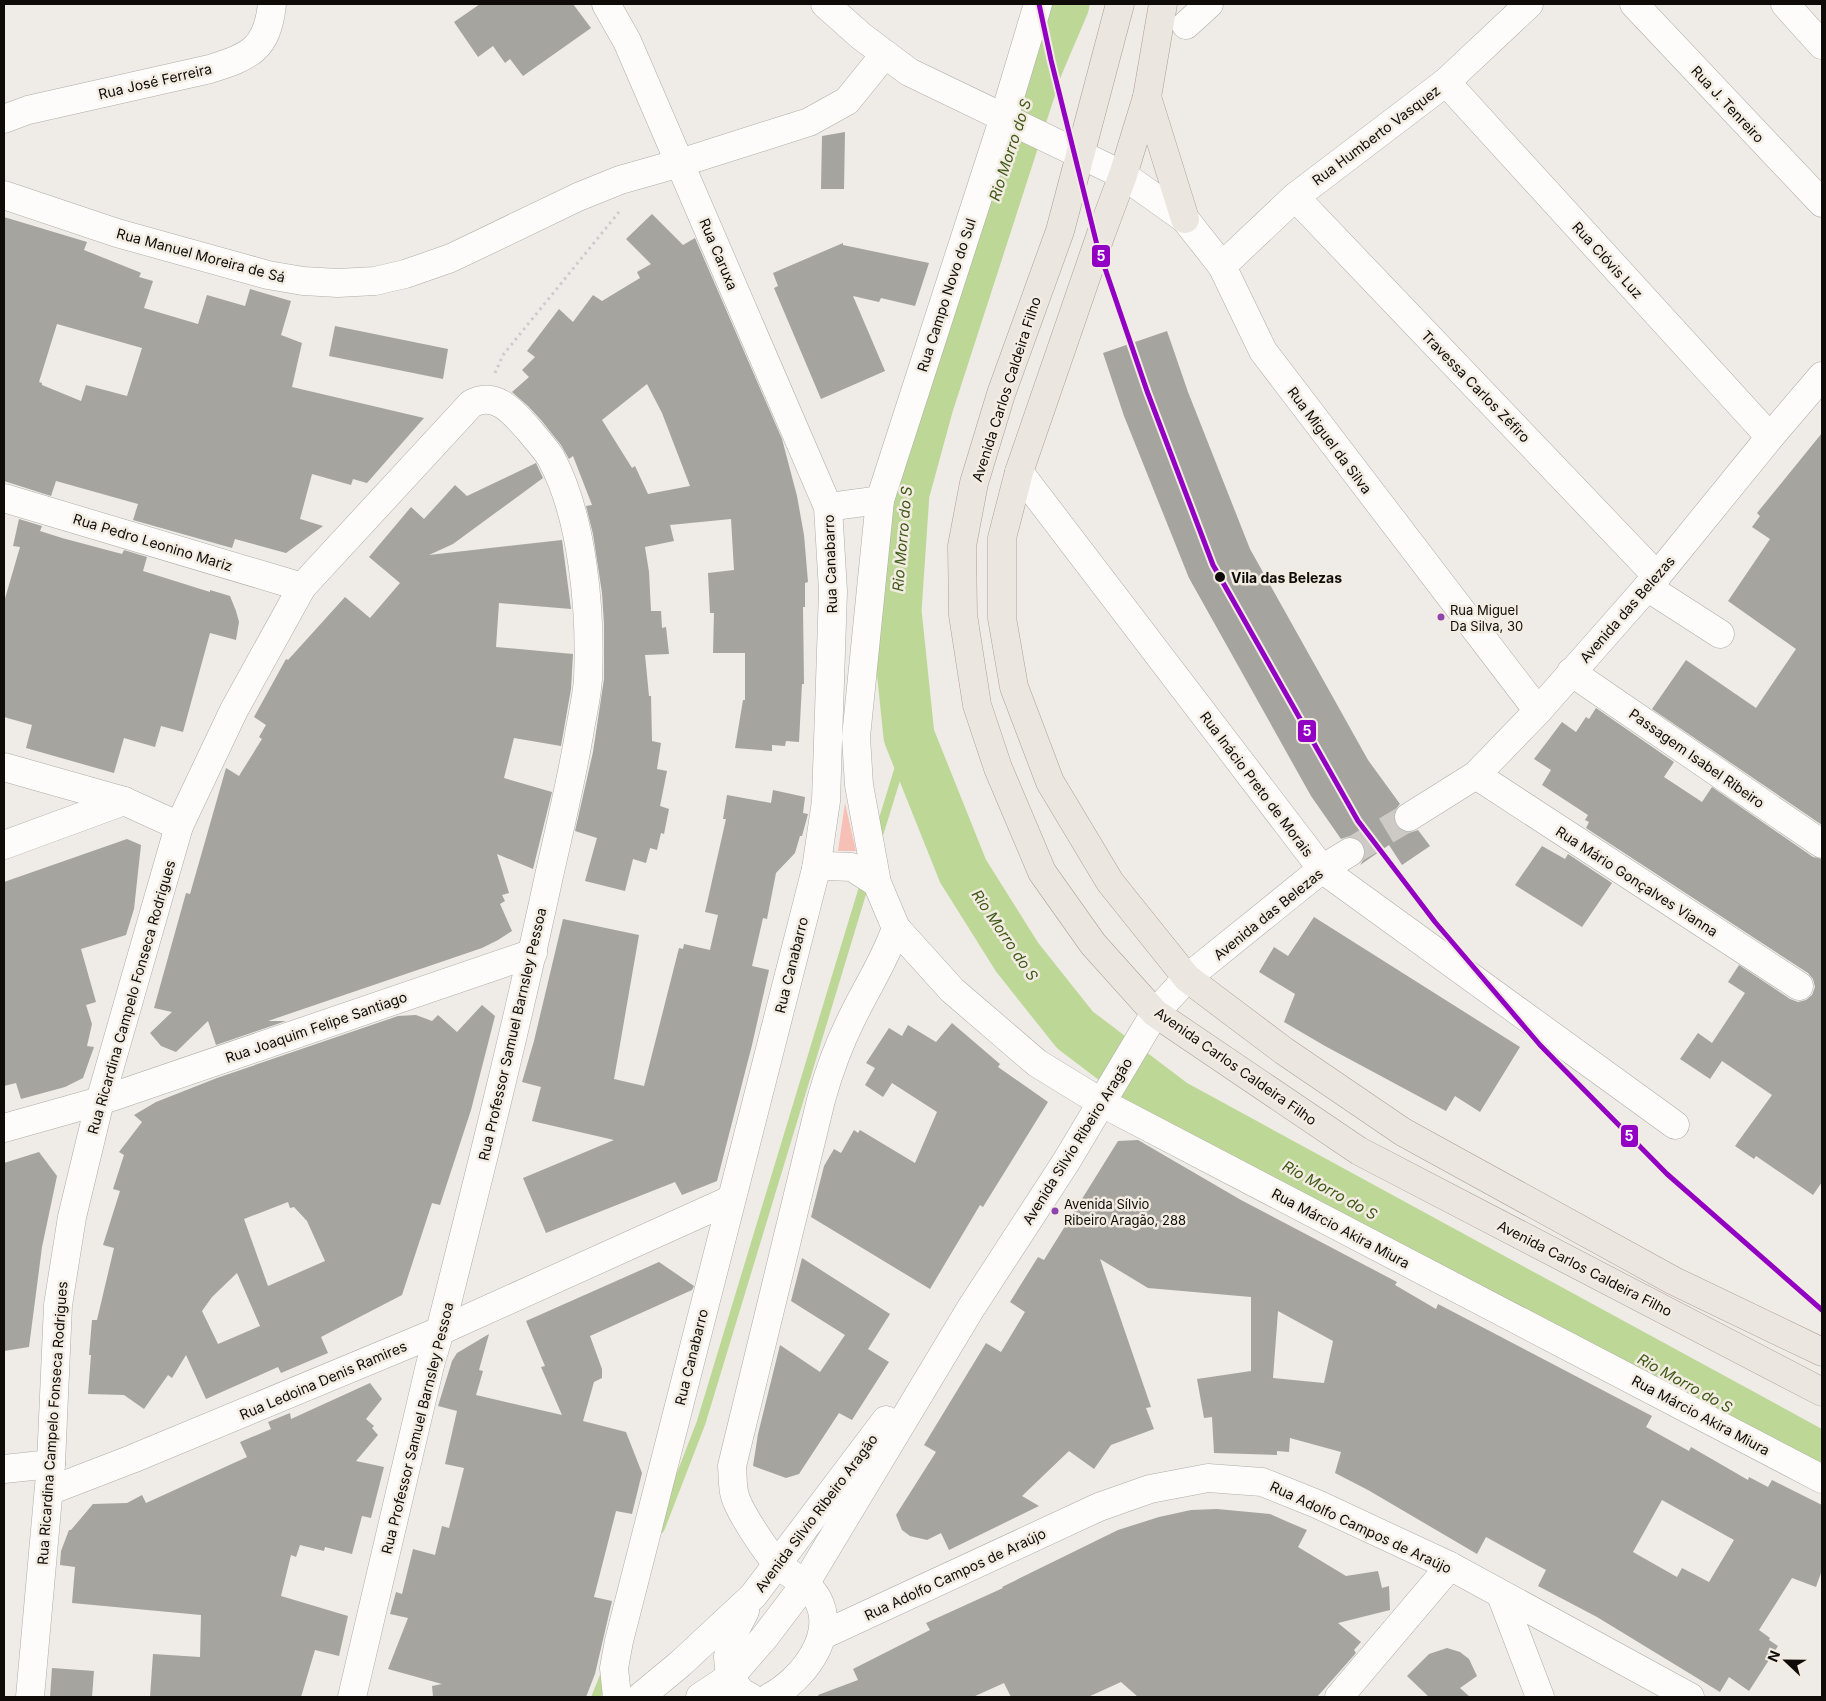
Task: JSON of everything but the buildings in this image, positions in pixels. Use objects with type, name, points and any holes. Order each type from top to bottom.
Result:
[{"type":"main road","name":"Avenida Carlos Caldeira Filho","points":[[1120,4],[1060,231],[1001,394],[974,483],[962,546],[963,615],[977,705],[998,768],[1042,872],[1093,944],[1155,1013],[1359,1151],[1822,1392]]},
{"type":"main road","points":[[1164,4],[1147,97],[1124,175],[1101,234],[1019,472],[1002,538],[1002,618],[1014,687],[1050,782],[1110,882],[1187,978],[1284,1051],[1403,1132],[1674,1281],[1822,1352]]},
{"type":"main road","points":[[1147,97],[1185,219]]},
{"type":"street","name":"Rua José Ferreira","points":[[4,119],[28,110],[210,69],[235,61],[256,49],[266,32],[272,4]]},
{"type":"street","name":"Rua Caruxa","points":[[606,4],[627,41],[828,507]]},
{"type":"street","name":"Rua Miguel da Silva","points":[[825,4],[861,36],[909,72],[1124,175],[1185,219],[1222,266],[1263,351],[1538,711]]},
{"type":"street","name":"Rua Campo Novo do Sul","points":[[880,500],[1004,116],[1038,4]]},
{"type":"street","points":[[1186,25],[1209,4]]},
{"type":"street","name":"Rua Humberto Vasquez","points":[[1222,266],[1295,197],[1446,82],[1529,4]]},
{"type":"street","name":"Rua J. Tenreiro","points":[[1634,4],[1822,203]]},
{"type":"street","points":[[1785,4],[1822,45]]},
{"type":"street","name":"Rua Manuel Moreira de Sá","points":[[4,195],[117,233],[268,275],[303,281],[338,283],[375,281],[406,274],[451,258],[603,186],[809,122],[847,101],[885,54]]},
{"type":"street","name":"Rua Clóvis Luz","points":[[1446,82],[1770,437]]},
{"type":"street","name":"Travessa Carlos Zéfiro","points":[[1295,197],[1652,581],[1720,634]]},
{"type":"street","name":"Avenida das Belezas","points":[[1409,817],[1476,775],[1538,711],[1652,581],[1822,376]]},
{"type":"street","name":"Rua Ricardina Campelo Fonseca Rodrigues","points":[[30,1697],[51,1464],[58,1305],[72,1217],[100,1101],[179,826],[234,710],[302,587],[471,404],[484,399]]},
{"type":"street","name":"Rua Professor Samuel Barnsley Pessoa","points":[[352,1697],[430,1365],[440,1331],[532,952],[576,752],[588,682],[588,607],[576,532],[564,487],[550,456],[520,419],[502,404],[484,399]]},
{"type":"street","name":"Rua Inácio Preto de Morais","points":[[1019,472],[1322,869],[1675,1125]]},
{"type":"street","name":"Rua Pedro Leonino Mariz","points":[[4,498],[302,587]]},
{"type":"street","points":[[778,1695],[797,1677],[813,1655],[823,1635],[824,1614],[817,1597],[805,1584],[778,1563],[754,1530],[734,1496],[732,1466],[821,1100],[833,1060],[852,1018],[882,962],[896,928],[877,883],[859,785],[856,738],[880,500]]},
{"type":"street","name":"Rua Canabarro","points":[[617,1697],[614,1668],[619,1641],[816,869],[826,800],[833,592],[828,507],[880,500]]},
{"type":"street","name":"Passagem Isabel Ribeiro","points":[[1572,672],[1822,844]]},
{"type":"street","points":[[4,767],[124,801],[179,826]]},
{"type":"street","name":"Rua Mário Gonçalves Vianna","points":[[1476,775],[1799,986]]},
{"type":"street","points":[[4,845],[124,801]]},
{"type":"street","name":"Avenida das Belezas","points":[[1187,978],[1322,869],[1350,852]]},
{"type":"street","points":[[816,869],[827,866],[852,867],[877,883]]},
{"type":"street","name":"Rua Márcio Akira Miura","points":[[896,928],[952,990],[1030,1056],[1102,1103],[1822,1479]]},
{"type":"street","name":"Rua Joaquim Felipe Santiago","points":[[4,1128],[100,1101],[532,952]]},
{"type":"street","name":"Avenida Silvio Ribeiro Aragão","points":[[700,1697],[730,1677],[764,1638],[805,1584],[971,1308],[1066,1162],[1155,1013],[1187,978]]},
{"type":"street","name":"Rua Ledoina Denis Ramires","points":[[49,1491],[132,1459],[440,1331],[730,1200]]},
{"type":"street","name":"Avenida Silvio Ribeiro Aragão","points":[[640,1697],[680,1664],[753,1596],[971,1308]]},
{"type":"street","points":[[4,1469],[51,1464]]},
{"type":"street","name":"Rua Adolfo Campos de Araújo","points":[[823,1635],[1099,1506],[1150,1489],[1208,1478],[1262,1482],[1317,1504],[1450,1566],[1690,1697]]},
{"type":"street","points":[[1339,1697],[1450,1566]]},
{"type":"street","points":[[1501,1595],[1540,1697]]},
{"type":"street","points":[[750,1697],[741,1692],[730,1677],[728,1656],[730,1640],[753,1596]]},
{"type":"path","points":[[484,399],[503,355],[621,209]]},
{"type":"shaded area","points":[[845,803],[856,851],[838,851]]},
{"type":"waterway","name":"Rio Morro do S","points":[[1064,4],[1038,65],[928,405],[904,493],[896,611],[909,736],[963,871],[1017,957],[1075,1030],[1174,1105],[1822,1458]]},
{"type":"waterway","points":[[877,840],[909,736]]},
{"type":"waterway","points":[[660,1529],[701,1423],[866,879]]},
{"type":"waterway","points":[[596,1697],[606,1672]]},
{"type":"tunnel","points":[[1350,852],[1409,817]]},
{"type":"transit line","name":"5","points":[[1039,4],[1097,245],[1147,391],[1213,565],[1358,821],[1435,922],[1540,1045],[1667,1174],[1822,1310]]},
{"type":"place","name":"Vila das Belezas","points":[[1220,577]]},
{"type":"place","name":"Rua Miguel Da Silva, 30","points":[[1441,617]]},
{"type":"place","name":"Avenida Sílvio Ribeiro Aragão, 288","points":[[1055,1211]]}]
